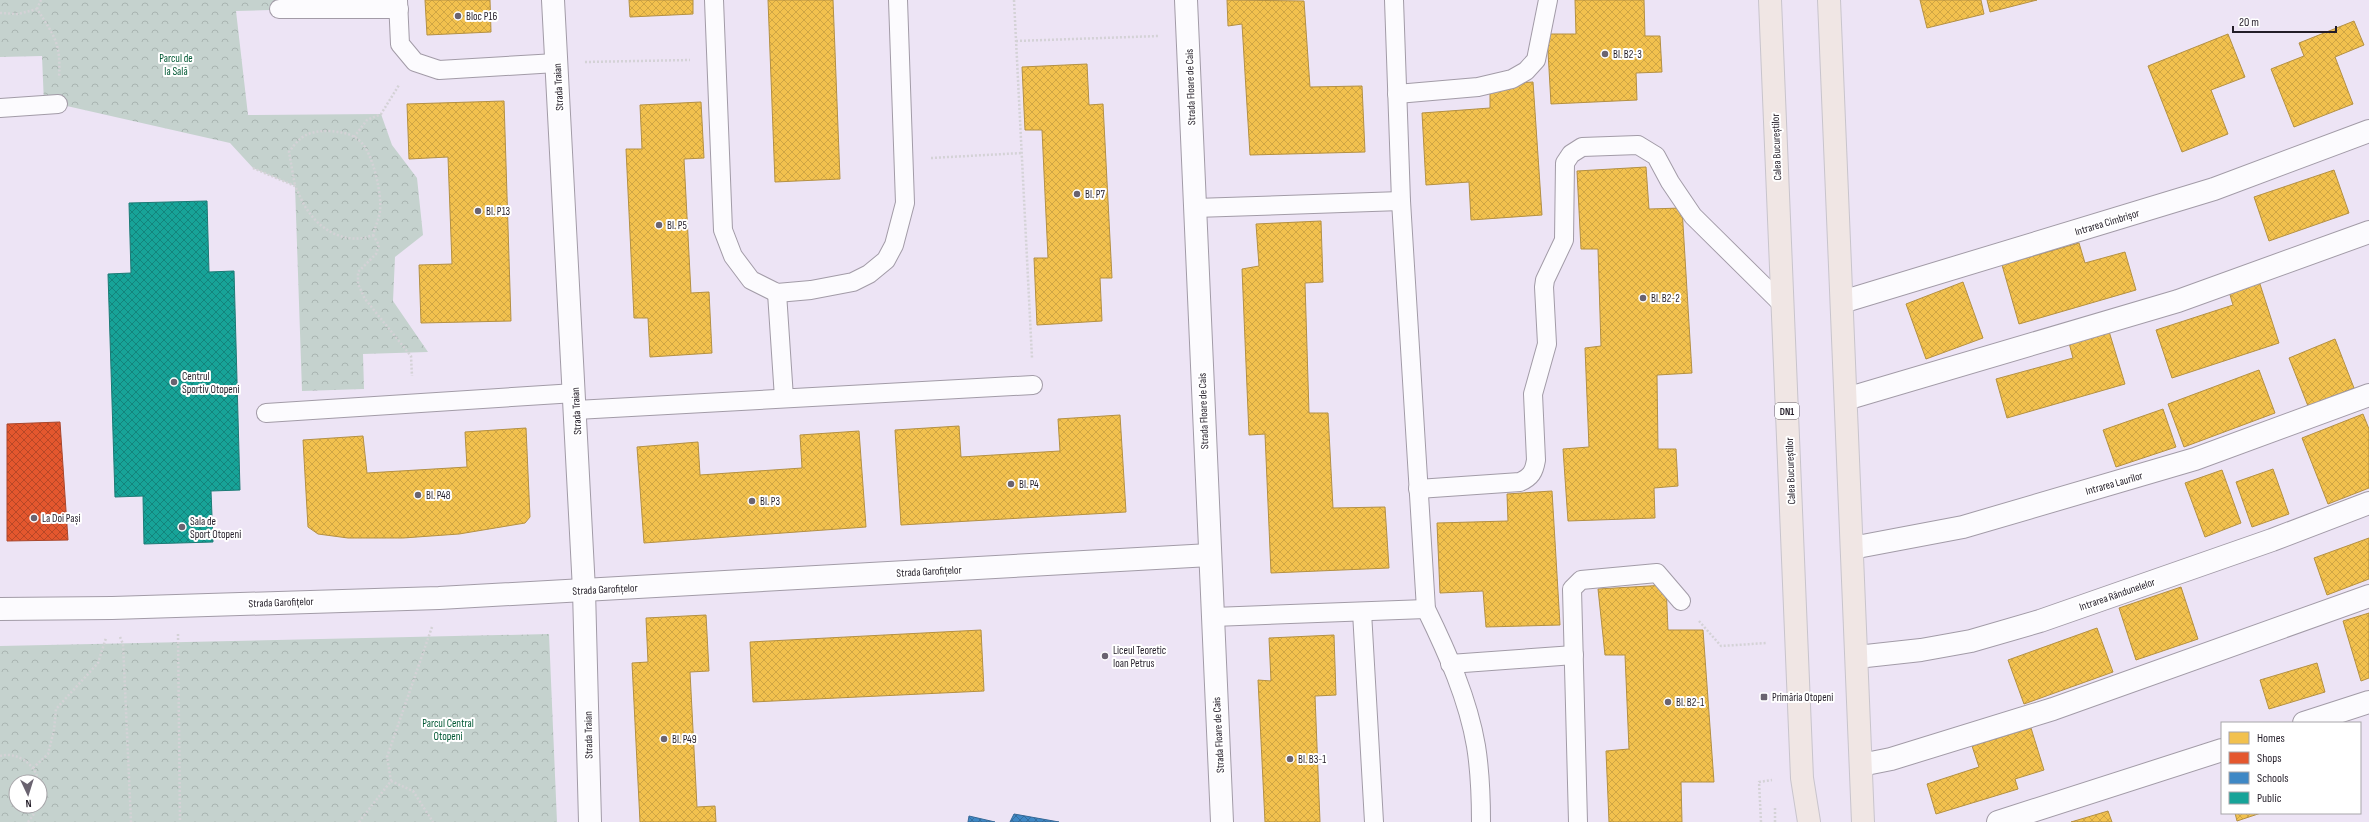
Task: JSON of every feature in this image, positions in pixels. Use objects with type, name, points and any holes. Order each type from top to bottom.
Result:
[{"type":"highway","name":"Calea Bucureștilor","points":[[1770,0],[1802,778],[1809,822]]},
{"type":"highway","points":[[1829,0],[1863,822]]},
{"type":"street","name":"Strada Traian","points":[[553,0],[584,590],[590,822]]},
{"type":"street","name":"Strada Floare de Cais","points":[[1186,0],[1222,822]]},
{"type":"street","name":"Intrarea Cimbrișor","points":[[1842,302],[2214,190],[2369,131]]},
{"type":"street","points":[[1846,399],[2178,300],[2369,232]]},
{"type":"street","name":"Intrarea Laurilor","points":[[1852,548],[1963,527],[2187,462],[2369,395]]},
{"type":"street","name":"Intrarea Rândunelelor","points":[[1857,657],[1921,650],[1971,641],[2040,621],[2272,540],[2369,503]]},
{"type":"street","name":"Strada Garofițelor","points":[[0,609],[112,613],[177,606],[439,598],[1210,555]]},
{"type":"street","points":[[1861,765],[1891,759],[2053,709],[2369,596]]},
{"type":"street","points":[[2307,722],[2369,702]]},
{"type":"street","points":[[1998,822],[2221,750]]},
{"type":"lane","points":[[714,0],[723,230],[733,256],[751,280],[777,293],[811,290],[853,282],[869,274],[886,260],[894,245],[905,203],[898,0]]},
{"type":"lane","points":[[1394,0],[1401,201],[1426,609],[1464,701],[1476,746],[1481,822]]},
{"type":"lane","points":[[1397,94],[1478,87],[1512,79],[1526,71],[1536,60],[1548,0]]},
{"type":"lane","points":[[279,10],[399,5],[400,44],[415,62],[439,70],[556,63]]},
{"type":"lane","points":[[0,108],[58,104]]},
{"type":"lane","points":[[1418,489],[1520,482],[1529,478],[1534,470],[1536,460],[1533,394],[1547,351],[1545,280],[1564,240],[1565,164],[1571,154],[1582,147],[1638,145],[1656,156],[1670,182],[1693,216],[1782,304]]},
{"type":"lane","points":[[1195,208],[1401,201]]},
{"type":"lane","points":[[777,293],[784,398]]},
{"type":"lane","points":[[266,413],[414,403],[784,398],[1033,385]]},
{"type":"lane","points":[[1578,822],[1572,589],[1581,580],[1657,574],[1681,602]]},
{"type":"lane","points":[[1213,617],[1426,609]]},
{"type":"lane","points":[[1362,612],[1374,822]]},
{"type":"lane","points":[[1450,664],[1574,655]]},
{"type":"path","points":[[37,9],[41,0]]},
{"type":"path","points":[[1014,0],[1033,385]]},
{"type":"path","points":[[0,13],[18,14],[37,9]]},
{"type":"path","points":[[37,9],[57,41],[60,56],[58,104]]},
{"type":"path","points":[[1016,41],[1187,35]]},
{"type":"path","points":[[556,63],[716,59]]},
{"type":"path","points":[[354,137],[367,120],[382,114],[415,62]]},
{"type":"path","points":[[373,235],[362,240],[339,237],[321,225],[308,211],[296,186],[291,169],[289,152],[300,137],[321,131],[345,132],[361,142],[372,162],[378,190],[380,211],[373,235],[379,245],[376,254],[358,272],[358,284],[374,311],[412,356],[414,403]]},
{"type":"path","points":[[904,160],[1022,154]]},
{"type":"path","points":[[252,168],[296,186]]},
{"type":"path","points":[[359,822],[391,781],[387,757],[430,638],[439,598]]},
{"type":"path","points":[[1681,602],[1721,646],[1797,641]]},
{"type":"path","points":[[177,606],[180,822]]},
{"type":"path","points":[[33,768],[48,754],[54,730],[56,709],[98,663],[112,613]]},
{"type":"path","points":[[112,613],[123,644],[131,822]]},
{"type":"path","points":[[0,756],[13,756],[24,760],[33,768],[35,774]]},
{"type":"path","points":[[391,781],[413,791],[433,822]]},
{"type":"path","points":[[1759,782],[1761,822]]},
{"type":"green space","name":"Parcul de la Sală","points":[[0,0],[303,0],[303,9],[236,11],[248,115],[381,114],[392,145],[417,178],[423,235],[395,257],[393,301],[428,352],[363,354],[364,389],[302,391],[295,186],[253,168],[230,143],[58,104],[44,104],[42,56],[0,57]]},
{"type":"green space","name":"Parcul Central Otopeni","points":[[549,634],[557,822],[0,822],[0,646]]},
{"type":"building: Homes","name":"Bloc P16","points":[[425,0],[490,0],[491,32],[427,35]]},
{"type":"building: Homes","points":[[629,0],[693,0],[693,14],[630,17]]},
{"type":"building: Homes","points":[[768,0],[833,0],[840,179],[775,182]]},
{"type":"building: Homes","points":[[1227,0],[1304,1],[1310,87],[1362,86],[1365,152],[1250,155],[1242,24],[1228,26]]},
{"type":"building: Homes","name":"Bl. B2-3","points":[[1575,0],[1644,0],[1645,36],[1660,36],[1662,72],[1636,73],[1637,100],[1551,104],[1547,34],[1576,34]]},
{"type":"building: Homes","points":[[1920,0],[1981,0],[1984,14],[1927,28]]},
{"type":"building: Homes","points":[[1987,0],[2037,0],[1990,12]]},
{"type":"building: Homes","points":[[2354,21],[2364,45],[2335,57],[2353,104],[2294,127],[2271,69],[2304,56],[2299,43]]},
{"type":"building: Homes","points":[[2228,34],[2245,77],[2211,90],[2228,134],[2182,152],[2148,66]]},
{"type":"building: Homes","name":"Bl. P7","points":[[1087,64],[1089,105],[1103,104],[1112,278],[1100,278],[1102,321],[1037,325],[1034,258],[1048,258],[1042,130],[1025,130],[1022,67]]},
{"type":"building: Homes","points":[[1533,82],[1542,215],[1471,220],[1469,182],[1426,185],[1422,113],[1490,108],[1490,85]]},
{"type":"building: Homes","name":"Bl. P13","points":[[504,101],[511,321],[421,323],[419,265],[452,264],[448,157],[409,159],[407,104]]},
{"type":"building: Homes","name":"Bl. P5","points":[[701,102],[704,158],[684,159],[691,293],[709,292],[712,353],[650,357],[648,318],[634,318],[626,149],[642,149],[640,105]]},
{"type":"building: Homes","name":"Bl. B2-2","points":[[1646,167],[1649,209],[1682,208],[1692,373],[1657,375],[1658,449],[1676,449],[1678,486],[1654,488],[1655,518],[1568,521],[1563,449],[1589,447],[1585,348],[1601,346],[1598,249],[1581,249],[1577,171]]},
{"type":"building: Homes","points":[[2334,170],[2349,213],[2269,241],[2254,197]]},
{"type":"building: Homes","points":[[1321,221],[1323,282],[1305,283],[1309,413],[1328,413],[1333,508],[1385,507],[1389,568],[1271,573],[1265,434],[1249,435],[1242,269],[1259,266],[1256,224]]},
{"type":"building: Homes","points":[[2079,243],[2085,263],[2125,252],[2136,290],[2019,324],[2002,265]]},
{"type":"building: Homes","points":[[2258,278],[2279,343],[2172,378],[2156,330],[2233,305],[2228,288]]},
{"type":"building: Homes","points":[[1963,282],[1983,338],[1926,359],[1906,304]]},
{"type":"building: Homes","points":[[2108,328],[2125,384],[2007,418],[1996,379],[2073,358],[2068,339]]},
{"type":"building: Homes","points":[[2335,339],[2354,388],[2308,406],[2289,358]]},
{"type":"building: Homes","points":[[2259,370],[2275,413],[2184,447],[2168,404]]},
{"type":"building: Homes","points":[[2163,409],[2176,447],[2116,467],[2103,430]]},
{"type":"building: Homes","points":[[2363,414],[2369,429],[2369,488],[2328,504],[2302,438]]},
{"type":"building: Homes","name":"Bl. P4","points":[[1120,415],[1126,512],[901,525],[895,430],[959,426],[961,457],[1060,451],[1058,419]]},
{"type":"building: Homes","name":"Bl. P48","points":[[526,428],[530,517],[525,523],[459,534],[403,538],[348,538],[318,534],[308,527],[303,440],[363,436],[367,473],[467,467],[465,432]]},
{"type":"building: Homes","name":"Bl. P3","points":[[859,431],[866,527],[644,543],[637,447],[698,442],[700,475],[802,468],[800,435]]},
{"type":"building: Homes","points":[[2273,469],[2289,514],[2252,527],[2236,482]]},
{"type":"building: Homes","points":[[2222,470],[2241,523],[2205,537],[2185,483]]},
{"type":"building: Homes","points":[[1552,491],[1560,625],[1486,627],[1483,591],[1440,593],[1437,523],[1508,521],[1507,494]]},
{"type":"building: Homes","points":[[2369,538],[2369,579],[2327,595],[2314,558]]},
{"type":"building: Homes","name":"Bl. B2-1","points":[[1666,585],[1668,630],[1703,630],[1714,782],[1681,782],[1682,822],[1609,822],[1606,751],[1629,749],[1625,655],[1605,655],[1598,589]]},
{"type":"building: Homes","points":[[2181,587],[2198,639],[2136,660],[2119,608]]},
{"type":"building: Homes","points":[[2369,613],[2369,678],[2361,681],[2343,621]]},
{"type":"building: Homes","name":"Bl. P49","points":[[706,615],[709,671],[690,672],[697,807],[715,806],[716,822],[640,822],[632,663],[648,662],[646,618]]},
{"type":"building: Homes","points":[[2097,628],[2113,672],[2024,704],[2008,660]]},
{"type":"building: Homes","points":[[981,630],[984,691],[753,702],[750,642]]},
{"type":"building: Homes","name":"Bl. B3-1","points":[[1334,635],[1336,695],[1315,696],[1320,822],[1265,822],[1258,680],[1271,681],[1269,638]]},
{"type":"building: Homes","points":[[2317,663],[2325,692],[2269,709],[2260,680]]},
{"type":"building: Homes","points":[[2031,728],[2044,770],[2015,779],[2018,789],[1936,814],[1927,784],[1979,767],[1972,746]]},
{"type":"building: Homes","points":[[2108,811],[2112,822],[2071,822]]},
{"type":"building: Homes","points":[[2235,814],[2258,814],[2237,821]]},
{"type":"building: Shops","points":[[60,422],[68,540],[7,541],[7,424]]},
{"type":"building: Schools","points":[[1014,814],[1059,822],[1010,822]]},
{"type":"building: Schools","points":[[969,816],[995,822],[968,822]]},
{"type":"building: Public","name":"Centrul Sportiv Otopeni","points":[[207,201],[209,272],[234,271],[240,490],[211,491],[213,542],[144,544],[143,496],[115,497],[108,274],[131,273],[129,203]]},
{"type":"place","name":"Bloc P16","points":[[458,16]]},
{"type":"place","name":"Bl. B2-3","points":[[1605,54]]},
{"type":"place","name":"Bl. P7","points":[[1077,194]]},
{"type":"place","name":"Bl. P13","points":[[478,211]]},
{"type":"place","name":"Bl. P5","points":[[659,225]]},
{"type":"place","name":"Bl. B2-2","points":[[1643,298]]},
{"type":"place","name":"Centrul Sportiv Otopeni","points":[[174,382]]},
{"type":"place","name":"Bl. P4","points":[[1011,484]]},
{"type":"place","name":"Bl. P48","points":[[418,495]]},
{"type":"place","name":"Bl. P3","points":[[752,501]]},
{"type":"place","name":"La Doi Pași","points":[[34,518]]},
{"type":"place","name":"Sala de Sport Otopeni","points":[[182,527]]},
{"type":"place","name":"Liceul Teoretic Ioan Petrus","points":[[1105,656]]},
{"type":"place","name":"Primăria Otopeni","points":[[1764,697]]},
{"type":"place","name":"Bl. B2-1","points":[[1668,702]]},
{"type":"place","name":"Bl. P49","points":[[664,739]]},
{"type":"place","name":"Bl. B3-1","points":[[1290,759]]}]
